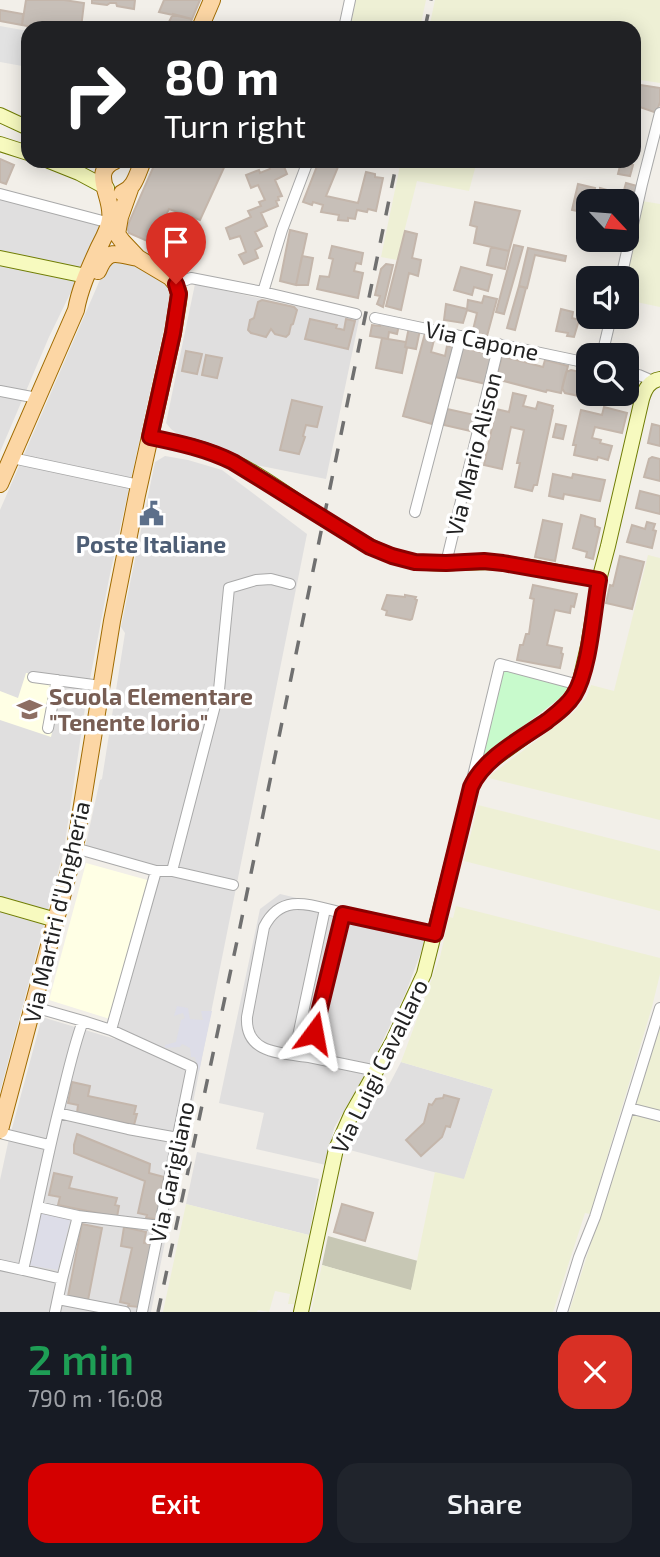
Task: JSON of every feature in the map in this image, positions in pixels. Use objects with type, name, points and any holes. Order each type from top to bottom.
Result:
[{"type":"main road","points":[[203,21],[212,0]]},
{"type":"main road","points":[[76,310],[79,291],[110,223],[111,209],[102,174],[106,168]]},
{"type":"main road","points":[[107,188],[116,193],[126,192],[133,184],[133,168]]},
{"type":"main road","points":[[140,168],[117,230],[122,241],[138,258],[165,273],[176,284]]},
{"type":"main road","points":[[1,480],[76,310],[104,258],[114,254],[138,258]]},
{"type":"main road","name":"Via Martiri d'Ungheria","points":[[0,1132],[75,848],[111,621],[173,333],[179,294],[176,284]]},
{"type":"street","points":[[346,21],[350,0]]},
{"type":"street","points":[[624,266],[660,113]]},
{"type":"street","points":[[0,115],[21,125]]},
{"type":"street","points":[[0,115],[0,133]]},
{"type":"street","points":[[0,144],[21,151]]},
{"type":"street","points":[[66,168],[107,188]]},
{"type":"street","points":[[263,292],[305,168]]},
{"type":"street","points":[[0,194],[110,223]]},
{"type":"street","points":[[0,258],[86,275]]},
{"type":"street","points":[[176,284],[191,278],[356,314]]},
{"type":"street","name":"Via Capone","points":[[375,318],[576,360]]},
{"type":"street","points":[[415,512],[461,336]]},
{"type":"street","name":"Via Mario Alison","points":[[446,563],[499,344]]},
{"type":"street","points":[[639,374],[656,380]]},
{"type":"street","name":"Via Luigi Cavallaro","points":[[301,1312],[336,1149],[424,974],[471,787],[483,767],[559,712],[579,685],[589,646],[599,580],[642,399],[648,385],[656,380]]},
{"type":"street","points":[[0,391],[37,398]]},
{"type":"street","points":[[150,437],[222,456],[370,547],[392,556],[425,563],[503,563],[599,580]]},
{"type":"street","points":[[12,458],[139,485]]},
{"type":"street","points":[[172,871],[219,690],[229,588],[256,580],[271,579],[290,584]]},
{"type":"street","points":[[471,787],[500,664],[579,685]]},
{"type":"street","points":[[33,677],[101,686]]},
{"type":"street","points":[[48,728],[57,680]]},
{"type":"street","points":[[75,848],[156,871],[172,871],[233,885]]},
{"type":"street","points":[[34,1007],[111,1030],[156,871]]},
{"type":"street","points":[[377,1071],[262,1049],[254,1044],[246,1027],[264,928],[276,910],[297,903],[435,934]]},
{"type":"street","points":[[0,904],[56,920]]},
{"type":"street","points":[[294,1055],[326,909]]},
{"type":"street","points":[[309,1057],[343,914]]},
{"type":"street","points":[[562,1312],[595,1217],[660,1008]]},
{"type":"street","points":[[23,1270],[49,1145],[83,1021]]},
{"type":"street","name":"Via Garigliano","points":[[111,1030],[192,1068],[142,1312]]},
{"type":"street","points":[[629,1108],[660,1116]]},
{"type":"street","points":[[58,1114],[178,1138]]},
{"type":"street","points":[[0,1132],[49,1145]]},
{"type":"street","points":[[38,1207],[78,1216],[160,1226]]},
{"type":"street","points":[[55,1312],[78,1216]]},
{"type":"street","points":[[0,1265],[62,1279]]},
{"type":"street","points":[[58,1299],[125,1312]]},
{"type":"shaded area","points":[[356,0],[426,0],[422,21],[352,21]]},
{"type":"shaded area","points":[[435,0],[660,0],[660,83],[641,80],[641,21],[430,21]]},
{"type":"shaded area","points":[[0,26],[21,30],[21,66],[0,62]]},
{"type":"shaded area","points":[[400,168],[475,168],[469,191],[417,181],[397,260],[381,257]]},
{"type":"shaded area","points":[[0,198],[103,226],[49,337],[0,452]]},
{"type":"shaded area","points":[[642,201],[660,204],[660,307],[639,303],[639,266],[627,266],[630,252],[639,252],[639,214]]},
{"type":"shaded area","points":[[109,259],[136,265],[164,276],[172,292],[109,579],[87,695],[64,849],[0,1092],[0,510]]},
{"type":"shaded area","points":[[195,284],[359,320],[326,479],[256,465],[220,447],[180,436],[166,423]]},
{"type":"shaded area","points":[[165,456],[222,470],[307,534],[151,1312],[0,1312],[0,1180],[42,1017],[115,1039],[161,868],[85,848],[102,779],[125,633],[121,627],[155,462]]},
{"type":"shaded area","points":[[648,555],[660,558],[660,820],[489,778],[573,713],[587,696],[591,685],[614,691]]},
{"type":"shaded area","name":"Scuola Elementare \"Tenente Iorio\"","points":[[26,673],[89,682],[63,684],[51,737],[0,720],[0,691],[18,698]]},
{"type":"shaded area","points":[[478,805],[660,851],[660,911],[464,861]]},
{"type":"shaded area","points":[[86,863],[151,881],[113,1020],[49,1000]]},
{"type":"shaded area","points":[[280,894],[428,929],[406,992],[373,1061],[334,1128],[326,1165],[256,1149],[264,1113],[219,1103],[260,909]]},
{"type":"shaded area","points":[[456,906],[660,958],[660,974],[652,1007],[590,1214],[585,1213],[553,1312],[311,1312],[322,1265],[411,1290],[435,1172],[464,1179],[493,1089],[401,1062],[440,957],[449,917],[453,918]]},
{"type":"shaded area","points":[[177,1006],[188,1008],[190,1019],[203,1020],[201,1011],[212,1011],[199,1071],[195,1057],[191,1057],[190,1048],[182,1044],[180,1047],[165,1048],[165,1045],[176,1042],[181,1020],[185,1018],[183,1013],[174,1016]]},
{"type":"shaded area","points":[[660,1022],[660,1112],[633,1105]]},
{"type":"shaded area","points":[[401,1062],[493,1089],[464,1180],[346,1149],[375,1094],[389,1085]]},
{"type":"shaded area","points":[[633,1112],[660,1119],[660,1312],[569,1312]]},
{"type":"shaded area","points":[[197,1152],[319,1179],[309,1235],[186,1204]]},
{"type":"shaded area","points":[[186,1204],[309,1235],[294,1304],[288,1304],[290,1294],[275,1291],[269,1312],[163,1312]]},
{"type":"shaded area","points":[[38,1211],[71,1217],[58,1270],[27,1265]]},
{"type":"shaded area","points":[[328,1236],[418,1261],[411,1291],[322,1265]]},
{"type":"green space","points":[[504,669],[570,686],[560,698],[483,757]]},
{"type":"building","points":[[26,0],[84,3],[82,21],[23,21]]},
{"type":"building","points":[[92,0],[135,0],[134,9],[117,6],[116,3],[92,3]]},
{"type":"building","points":[[164,0],[200,0],[192,19],[159,12]]},
{"type":"building","points":[[0,10],[23,14],[21,25],[0,21]]},
{"type":"building","points":[[173,14],[192,19],[191,21],[170,21]]},
{"type":"building","points":[[641,85],[660,88],[660,102],[654,112],[641,107]]},
{"type":"building","points":[[0,159],[14,165],[6,184],[0,182]]},
{"type":"building","points":[[153,168],[224,168],[200,220],[169,209],[152,243],[129,233],[127,227]]},
{"type":"building","points":[[285,168],[287,174],[275,180],[282,196],[276,201],[278,206],[261,213],[267,226],[255,232],[262,246],[255,250],[258,258],[244,264],[239,255],[246,252],[240,236],[230,239],[226,228],[251,217],[248,211],[261,206],[259,202],[265,200],[258,185],[251,188],[246,175]]},
{"type":"building","points":[[316,168],[338,168],[326,196],[358,203],[366,172],[383,178],[376,211],[357,210],[355,219],[338,220],[339,215],[321,212],[323,205],[303,202]]},
{"type":"building","points":[[620,168],[632,168],[630,176],[618,174]]},
{"type":"building","points":[[626,183],[637,186],[636,189],[624,189]]},
{"type":"building","points":[[578,184],[595,188],[595,189],[577,189]]},
{"type":"building","points":[[576,193],[576,211],[572,210]]},
{"type":"building","points":[[475,202],[520,211],[509,251],[474,243],[477,227],[470,225]]},
{"type":"building","points":[[290,230],[307,234],[296,285],[280,281]]},
{"type":"building","points":[[405,231],[417,234],[412,258],[421,260],[418,276],[409,273],[401,310],[386,306]]},
{"type":"building","points":[[514,245],[523,247],[504,314],[496,312]]},
{"type":"building","points":[[332,246],[363,253],[361,264],[356,263],[354,271],[363,273],[358,298],[317,289],[320,276],[329,277],[333,259],[329,258]]},
{"type":"building","points":[[491,247],[509,251],[505,269],[487,265]]},
{"type":"building","points":[[528,248],[566,256],[565,261],[535,255],[527,288],[519,286]]},
{"type":"building","points":[[302,256],[313,258],[308,285],[296,285]]},
{"type":"building","points":[[386,264],[393,265],[383,307],[377,304],[380,296],[375,295],[381,269]]},
{"type":"building","points":[[461,267],[492,275],[488,291],[474,287],[472,295],[454,290]]},
{"type":"building","points":[[519,286],[526,288],[515,330],[507,328]]},
{"type":"building","points":[[484,296],[497,299],[487,336],[473,330],[477,313],[467,310],[463,323],[444,320],[446,304],[467,309],[468,300],[482,303]]},
{"type":"building","points":[[262,300],[297,310],[286,337],[275,334],[271,329],[266,337],[248,330],[258,302]]},
{"type":"building","points":[[561,309],[573,312],[572,318],[576,319],[574,337],[556,331]]},
{"type":"building","points":[[310,319],[337,325],[336,328],[344,330],[346,319],[355,321],[348,349],[305,339]]},
{"type":"building","points":[[381,322],[399,325],[397,334],[389,332],[388,339],[370,336],[372,325],[380,326]]},
{"type":"building","points":[[409,327],[420,330],[416,349],[405,347]]},
{"type":"building","points":[[425,333],[435,336],[431,352],[445,356],[447,346],[453,347],[432,424],[403,416]]},
{"type":"building","points":[[382,338],[406,342],[402,373],[376,368]]},
{"type":"building","points":[[463,348],[494,355],[486,384],[455,377]]},
{"type":"building","points":[[186,351],[202,354],[197,374],[182,371]]},
{"type":"building","points":[[206,355],[222,358],[217,378],[202,375]]},
{"type":"building","points":[[502,356],[543,367],[545,360],[568,366],[561,393],[546,392],[496,379]]},
{"type":"building","points":[[576,371],[576,395],[565,393],[562,388],[566,372]]},
{"type":"building","points":[[513,393],[526,396],[523,406],[536,409],[538,402],[553,406],[537,485],[534,485],[532,491],[515,487],[524,430],[511,427],[502,469],[484,465],[496,409],[509,412]]},
{"type":"building","points":[[292,400],[322,407],[317,427],[306,425],[299,454],[280,450]]},
{"type":"building","points":[[604,407],[627,413],[622,433],[595,427],[592,438],[612,446],[608,460],[574,455],[576,445],[573,445],[581,410],[602,415]]},
{"type":"building","points":[[447,409],[479,416],[475,432],[444,425]]},
{"type":"building","points":[[556,424],[566,426],[563,439],[553,437]]},
{"type":"building","points":[[652,424],[660,426],[660,446],[648,443]]},
{"type":"building","points":[[652,457],[660,459],[660,481],[644,477]]},
{"type":"building","points":[[553,474],[572,478],[573,474],[605,480],[600,501],[564,494],[563,499],[549,496]]},
{"type":"building","points":[[640,491],[660,496],[660,514],[636,508]]},
{"type":"building","points":[[581,515],[595,519],[595,526],[600,528],[593,559],[586,557],[587,552],[573,548]]},
{"type":"building","points":[[543,520],[562,524],[555,561],[535,557]]},
{"type":"building","points":[[647,522],[655,524],[652,548],[627,542],[632,525],[645,529]]},
{"type":"building","points":[[620,556],[644,562],[632,609],[606,603]]},
{"type":"building","points":[[533,585],[577,594],[570,613],[555,610],[547,645],[562,648],[560,668],[517,660],[520,645],[523,645],[526,634],[529,634],[534,599],[530,598]]},
{"type":"building","points":[[387,595],[416,597],[412,619],[386,615],[387,611],[382,609]]},
{"type":"building","points":[[72,1082],[90,1086],[88,1096],[136,1106],[134,1125],[77,1113],[78,1105],[68,1103]]},
{"type":"building","points":[[444,1095],[459,1099],[450,1127],[446,1126],[442,1137],[421,1156],[406,1140],[424,1123],[429,1104],[432,1105]]},
{"type":"building","points":[[77,1134],[150,1164],[149,1173],[164,1177],[156,1219],[146,1218],[147,1215],[138,1213],[145,1181],[74,1153]]},
{"type":"building","points":[[54,1173],[72,1177],[69,1188],[117,1198],[117,1217],[58,1205],[60,1197],[49,1195]]},
{"type":"building","points":[[342,1204],[373,1213],[365,1241],[334,1232]]},
{"type":"building","points":[[82,1224],[102,1228],[88,1300],[68,1296]]},
{"type":"building","points":[[124,1227],[146,1232],[144,1243],[151,1244],[139,1307],[120,1302],[132,1248],[121,1246]]},
{"type":"railway","points":[[426,21],[431,0]]},
{"type":"railway","points":[[158,1312],[396,168]]},
{"type":"place","name":"Poste Italiane","points":[[151,514]]},
{"type":"place","name":"Scuola Elementare \"Tenente Iorio\"","points":[[29,709]]},
{"type":"route","points":[[176,284],[179,294],[173,333],[150,437],[213,453],[233,462],[370,547],[403,560],[425,563],[484,561],[599,580],[589,646],[575,694],[559,712],[483,767],[471,787],[435,934],[343,914],[314,1033]]}]
